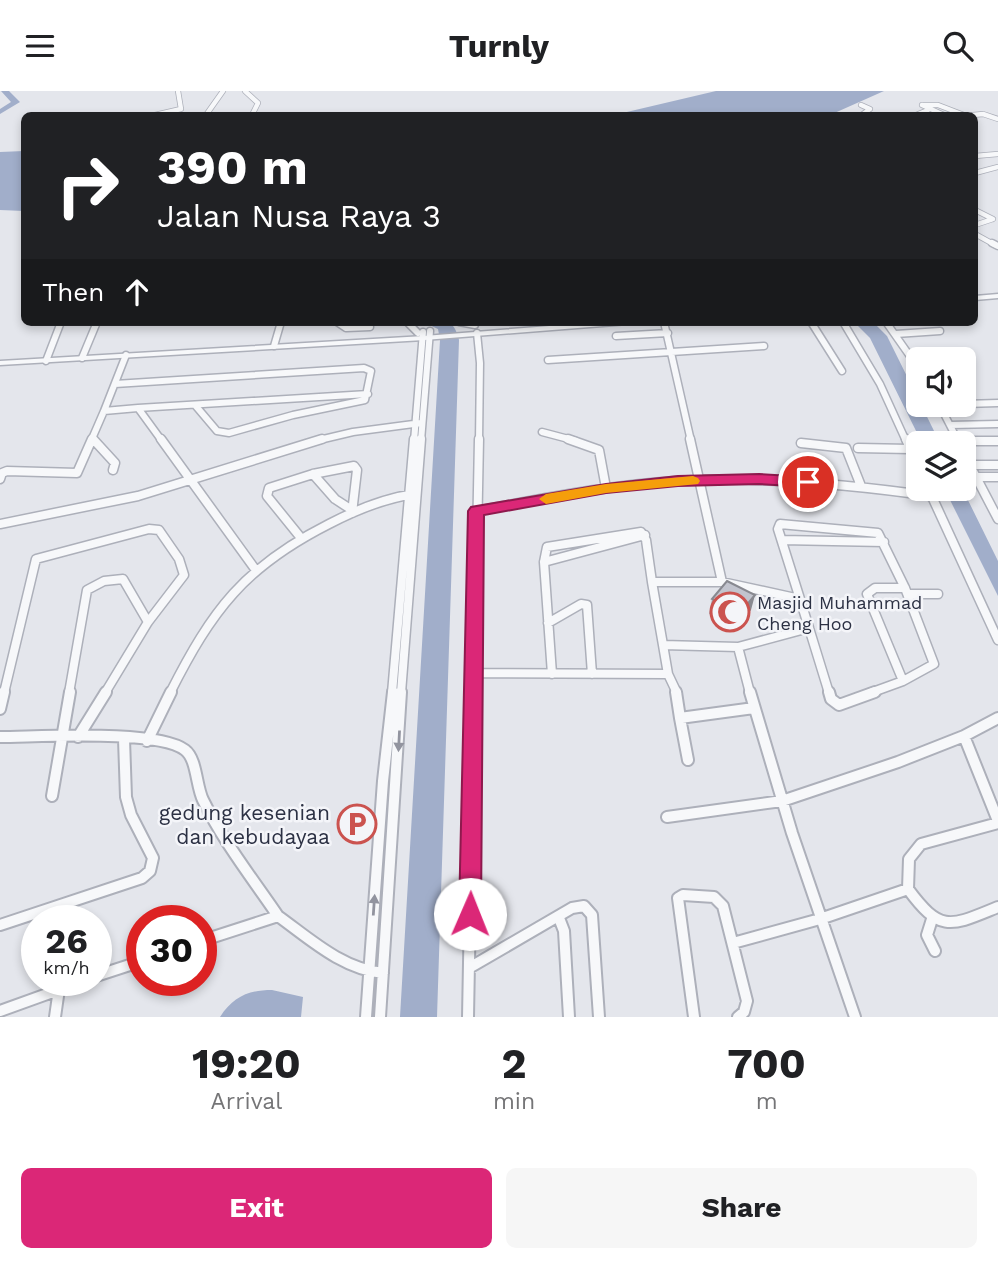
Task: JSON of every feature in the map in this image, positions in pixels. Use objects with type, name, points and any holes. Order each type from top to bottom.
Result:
[{"type":"street","points":[[168,112],[181,109],[178,91]]},
{"type":"street","points":[[208,112],[223,91]]},
{"type":"street","points":[[245,91],[258,103],[254,112]]},
{"type":"street","points":[[860,105],[870,109],[866,112]]},
{"type":"street","points":[[934,112],[922,105],[938,105],[956,112]]},
{"type":"street","points":[[923,112],[928,110]]},
{"type":"street","points":[[978,114],[998,119]]},
{"type":"street","points":[[978,156],[998,154]]},
{"type":"street","points":[[978,172],[998,167]]},
{"type":"street","points":[[978,211],[993,219],[978,224]]},
{"type":"street","points":[[978,236],[998,246]]},
{"type":"street","points":[[978,295],[998,294]]},
{"type":"street","points":[[46,361],[59,326]]},
{"type":"street","points":[[82,358],[95,326]]},
{"type":"street","points":[[274,346],[280,326]]},
{"type":"street","points":[[370,326],[373,340]]},
{"type":"street","points":[[414,326],[429,334]]},
{"type":"street","points":[[0,363],[403,338],[475,327],[506,326]]},
{"type":"street","points":[[665,326],[722,582]]},
{"type":"street","points":[[814,326],[842,371]]},
{"type":"street","points":[[845,326],[880,384],[906,440]]},
{"type":"street","points":[[889,326],[906,349]]},
{"type":"street","points":[[459,329],[475,327]]},
{"type":"street","points":[[468,1017],[480,363],[475,327]]},
{"type":"street","points":[[896,334],[940,331]]},
{"type":"street","points":[[616,336],[668,333]]},
{"type":"street","points":[[380,1017],[419,423],[429,334]]},
{"type":"street","points":[[548,361],[764,346]]},
{"type":"street","points":[[0,479],[2,473],[7,471],[78,473],[126,355]]},
{"type":"street","points":[[115,384],[364,368],[372,371],[368,394],[362,401],[293,415],[227,433],[217,431],[195,405]]},
{"type":"street","points":[[104,411],[368,394]]},
{"type":"street","points":[[976,404],[998,403]]},
{"type":"street","points":[[138,408],[255,569]]},
{"type":"street","points":[[946,417],[953,431]]},
{"type":"street","points":[[0,524],[109,504],[283,448],[360,431],[419,423]]},
{"type":"street","points":[[950,425],[998,424]]},
{"type":"street","points":[[542,432],[558,439],[592,445],[599,450],[606,488]]},
{"type":"street","points":[[93,439],[112,457],[115,463],[113,470]]},
{"type":"street","points":[[976,442],[998,441]]},
{"type":"street","points":[[801,443],[846,448],[862,486]]},
{"type":"street","points":[[858,448],[906,449]]},
{"type":"street","points":[[976,465],[998,465]]},
{"type":"street","points":[[301,538],[267,496],[271,487],[351,466],[357,468],[352,511]]},
{"type":"street","points":[[313,474],[335,499],[352,511]]},
{"type":"street","points":[[976,477],[998,477]]},
{"type":"street","points":[[476,511],[606,488],[700,481],[759,479],[906,490]]},
{"type":"street","points":[[976,479],[998,519]]},
{"type":"street","points":[[147,741],[209,624],[233,592],[255,569],[301,538],[352,511],[415,494]]},
{"type":"street","points":[[366,1017],[383,781],[415,494]]},
{"type":"street","points":[[934,501],[998,640]]},
{"type":"street","points":[[781,524],[880,534],[934,660],[932,667],[842,705],[835,703],[831,699],[782,540],[778,529],[781,524]]},
{"type":"street","points":[[0,709],[32,566],[40,557],[149,529],[159,530],[179,559],[184,575],[148,622],[78,737]]},
{"type":"street","points":[[552,674],[544,562],[546,549],[553,544],[635,531],[645,535]]},
{"type":"street","points":[[544,562],[645,535]]},
{"type":"street","points":[[645,535],[668,674],[677,694],[688,760]]},
{"type":"street","points":[[782,540],[884,542]]},
{"type":"street","points":[[52,796],[87,590],[104,581],[123,579],[148,622]]},
{"type":"street","points":[[652,582],[722,582],[800,599]]},
{"type":"street","points":[[902,681],[867,594],[875,588],[938,594]]},
{"type":"street","points":[[548,623],[581,604],[587,605],[592,674]]},
{"type":"street","points":[[663,645],[738,647],[809,628]]},
{"type":"street","points":[[738,647],[782,801],[855,1017]]},
{"type":"street","points":[[473,673],[668,674]]},
{"type":"street","points":[[680,718],[754,708]]},
{"type":"street","points":[[667,817],[782,801],[964,736],[998,718]]},
{"type":"street","points":[[964,736],[998,822],[921,844],[914,849],[909,856],[908,889],[932,919],[940,923],[957,923],[998,907]]},
{"type":"street","points":[[0,737],[124,739],[181,747],[189,754],[198,789],[243,866],[278,916],[349,964],[370,974],[383,973]]},
{"type":"street","points":[[0,925],[142,878],[150,871],[153,858],[131,815],[126,797],[124,739]]},
{"type":"street","points":[[383,781],[397,780]]},
{"type":"street","points":[[733,943],[820,919],[908,889]]},
{"type":"street","points":[[694,1017],[680,896],[709,896],[720,901],[747,1001],[744,1012],[738,1017]]},
{"type":"street","points":[[469,968],[579,905],[590,912],[599,1017]]},
{"type":"street","points":[[217,936],[278,916]]},
{"type":"street","points":[[559,918],[564,931],[569,1017]]},
{"type":"street","points":[[932,919],[927,935],[935,951]]},
{"type":"street","points":[[0,1011],[41,996]]},
{"type":"street","points":[[55,1017],[59,996]]},
{"type":"water","points":[[716,91],[884,91],[837,112],[627,112]]},
{"type":"water","points":[[21,151],[21,211],[0,210],[0,152]]},
{"type":"water","points":[[432,326],[453,326],[459,340],[437,1017],[400,1017],[440,340],[438,329]]},
{"type":"water","points":[[858,326],[877,326],[887,336],[906,374],[906,411],[870,338]]},
{"type":"water","points":[[909,417],[927,417],[934,431],[916,431]]},
{"type":"water","points":[[950,501],[968,501],[998,561],[998,596]]},
{"type":"water","points":[[272,990],[303,997],[301,1017],[220,1017],[230,1004],[242,996],[256,991]]},
{"type":"building","points":[[727,581],[755,595],[740,613],[712,599]]},
{"type":"waterway","points":[[0,112],[16,102],[5,91]]},
{"type":"slow traffic","points":[[546,499],[606,488],[693,481]]},
{"type":"place","name":"Masjid Muhammad Cheng Hoo","points":[[730,612]]},
{"type":"place","name":"gedung kesenian dan kebudayaa","points":[[357,824]]},
{"type":"route","points":[[470,914],[476,511],[606,488],[678,481],[759,479],[808,482]]}]
